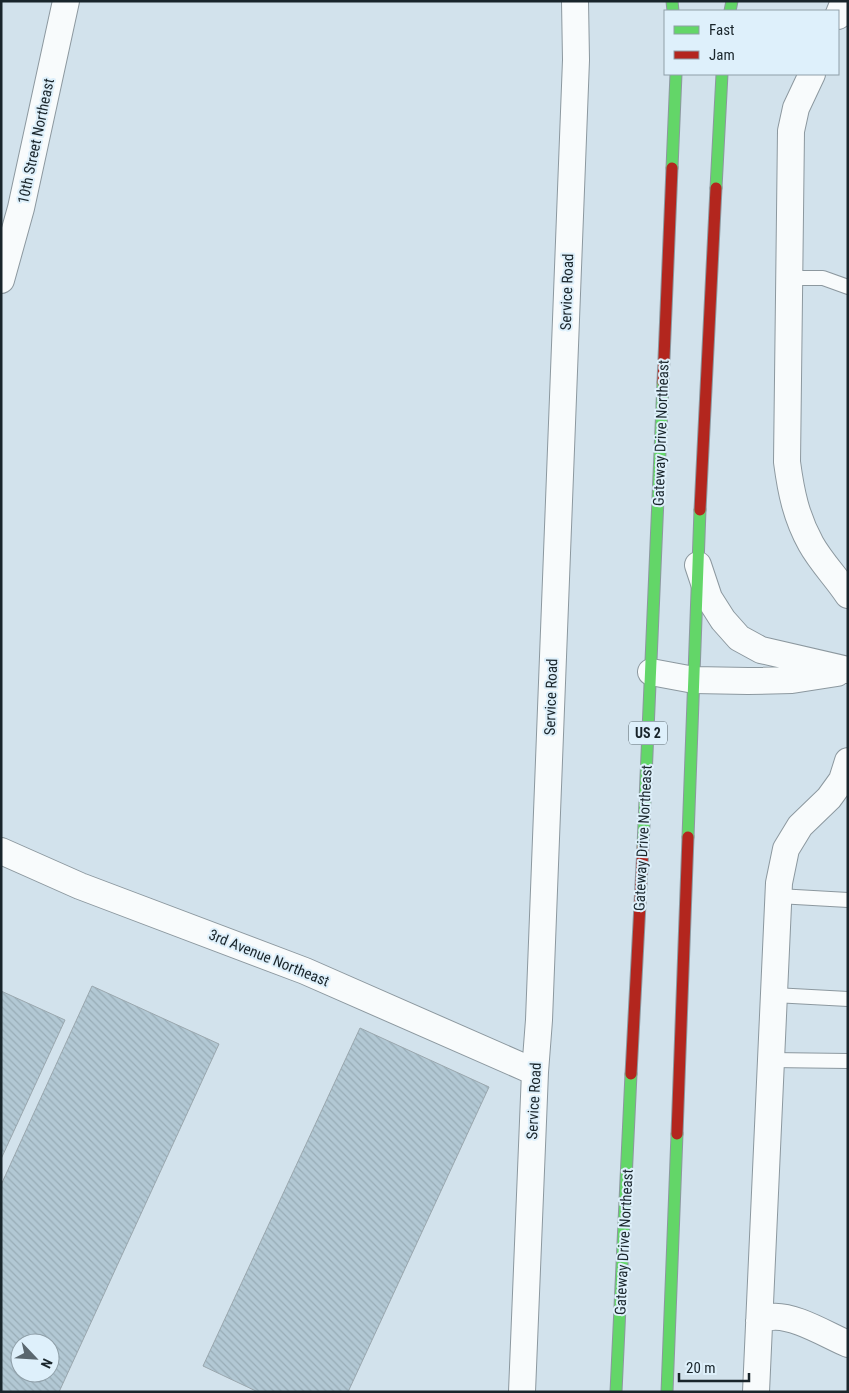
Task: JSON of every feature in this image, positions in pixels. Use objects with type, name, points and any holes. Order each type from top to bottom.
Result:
[{"type":"highway","name":"Gateway Drive Northeast","points":[[616,1392],[651,672],[676,75]]},
{"type":"highway","points":[[667,1392],[697,561],[722,75]]},
{"type":"street","name":"10th Street Northeast","points":[[1,280],[21,208],[66,1]]},
{"type":"street","name":"Service Road","points":[[522,1392],[535,1072],[539,1020],[576,60],[575,1]]},
{"type":"street","points":[[839,14],[844,1]]},
{"type":"street","points":[[812,75],[796,108],[791,131],[786,462],[791,493],[812,545],[848,595]]},
{"type":"street","points":[[697,561],[709,598],[723,620],[739,638],[761,650],[848,671]]},
{"type":"street","points":[[651,672],[694,680],[792,680],[848,671]]},
{"type":"street","points":[[756,1392],[779,883],[786,850],[800,826],[829,798],[842,780],[848,761]]},
{"type":"street","name":"3rd Avenue Northeast","points":[[1,851],[80,886],[305,972],[535,1072]]},
{"type":"street","points":[[759,1321],[771,1317],[785,1318],[799,1322],[848,1344]]},
{"type":"lane","points":[[788,278],[823,278],[848,287]]},
{"type":"lane","points":[[778,896],[848,900]]},
{"type":"lane","points":[[774,995],[848,999]]},
{"type":"lane","points":[[771,1060],[848,1061]]},
{"type":"building","points":[[92,986],[219,1044],[59,1392],[1,1392],[1,1185]]},
{"type":"building","points":[[1,991],[65,1020],[1,1159]]},
{"type":"building","points":[[360,1028],[489,1087],[348,1392],[258,1392],[203,1366]]},
{"type":"traffic: fast","points":[[672,1],[673,10]]},
{"type":"traffic: fast","points":[[730,10],[732,1]]},
{"type":"traffic: fast","points":[[672,168],[676,75]]},
{"type":"traffic: fast","points":[[716,188],[722,75]]},
{"type":"traffic: fast","points":[[643,847],[663,382]]},
{"type":"traffic: fast","points":[[688,837],[700,510]]},
{"type":"traffic: fast","points":[[616,1392],[631,1074]]},
{"type":"traffic: fast","points":[[667,1392],[677,1134]]},
{"type":"traffic: jam","points":[[663,382],[672,168]]},
{"type":"traffic: jam","points":[[700,510],[716,188]]},
{"type":"traffic: jam","points":[[677,1134],[688,837]]},
{"type":"traffic: jam","points":[[631,1074],[643,847]]}]
